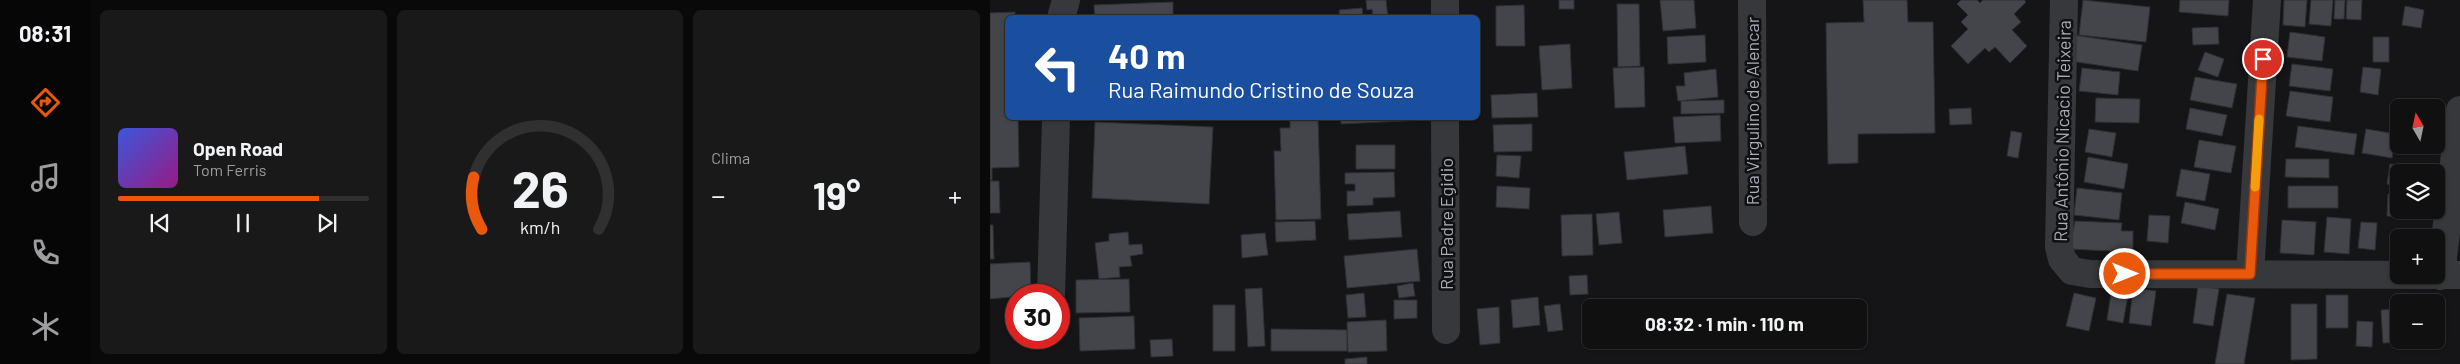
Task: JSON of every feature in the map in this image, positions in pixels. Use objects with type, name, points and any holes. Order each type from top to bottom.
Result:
[{"type":"street","points":[[1054,0],[1059,15]]},
{"type":"street","points":[[1061,15],[1066,0]]},
{"type":"street","points":[[1445,0],[1445,15]]},
{"type":"street","name":"Rua Virgulino de Alencar","points":[[1752,0],[1753,222]]},
{"type":"street","name":"Rua Antônio Nicacio Teixeira","points":[[2064,0],[2059,246],[2068,267],[2072,271],[2090,274],[2250,274]]},
{"type":"street","points":[[2267,0],[2250,274],[2451,276],[2460,110]]},
{"type":"street","points":[[1051,284],[1056,120]]},
{"type":"street","name":"Rua Padre Egidio","points":[[1445,120],[1446,330]]},
{"type":"building","points":[[1366,0],[1386,0],[1388,15],[1373,15],[1372,9],[1367,10]]},
{"type":"building","points":[[1559,0],[1574,0],[1574,9],[1559,9]]},
{"type":"building","points":[[1660,0],[1694,0],[1696,28],[1663,31]]},
{"type":"building","points":[[1863,0],[1907,0],[1908,22],[1933,22],[1935,133],[1858,134],[1858,163],[1828,164],[1826,23],[1864,22]]},
{"type":"building","points":[[1961,0],[1977,0],[1980,3],[1983,0],[2024,0],[2026,2],[2014,14],[2021,22],[2012,30],[2027,46],[2010,63],[1995,47],[1989,52],[1985,48],[1968,64],[1951,46],[1968,29],[1961,22],[1968,15],[1957,4]]},
{"type":"building","points":[[2083,0],[2150,7],[2146,42],[2079,35]]},
{"type":"building","points":[[2180,0],[2229,0],[2228,16],[2179,12]]},
{"type":"building","points":[[2284,0],[2307,0],[2305,27],[2283,25]]},
{"type":"building","points":[[2311,0],[2333,0],[2331,26],[2309,24]]},
{"type":"building","points":[[2335,0],[2345,0],[2344,19],[2334,19]]},
{"type":"building","points":[[2347,0],[2362,0],[2361,20],[2346,19]]},
{"type":"building","points":[[1173,2],[1173,15],[1095,15],[1094,5]]},
{"type":"building","points":[[1617,4],[1639,4],[1640,66],[1618,67]]},
{"type":"building","points":[[1524,5],[1525,46],[1496,46],[1496,6]]},
{"type":"building","points":[[2405,6],[2424,10],[2421,28],[2402,25]]},
{"type":"building","points":[[1362,8],[1363,15],[1340,15],[1339,10]]},
{"type":"building","points":[[1015,12],[1015,15],[1005,15],[1005,120],[1018,120],[1019,167],[992,168],[992,180],[990,180],[990,13]]},
{"type":"building","points":[[2218,27],[2219,44],[2193,45],[2192,28]]},
{"type":"building","points":[[2290,32],[2325,37],[2322,61],[2287,57]]},
{"type":"building","points":[[1705,35],[1706,62],[1668,64],[1667,37]]},
{"type":"building","points":[[2073,35],[2142,45],[2138,71],[2070,61]]},
{"type":"building","points":[[2373,37],[2389,37],[2389,62],[2373,62]]},
{"type":"building","points":[[1570,44],[1572,88],[1542,90],[1539,46]]},
{"type":"building","points":[[2205,52],[2224,59],[2218,77],[2198,70]]},
{"type":"building","points":[[2292,64],[2333,69],[2330,91],[2289,86]]},
{"type":"building","points":[[1644,67],[1645,107],[1615,108],[1613,68]]},
{"type":"building","points":[[2363,67],[2381,69],[2378,95],[2360,92]]},
{"type":"building","points":[[2082,68],[2120,72],[2118,95],[2079,91]]},
{"type":"building","points":[[1716,69],[1718,97],[1678,101],[1676,86],[1685,86],[1684,73]]},
{"type":"building","points":[[2195,77],[2237,84],[2232,108],[2190,100]]},
{"type":"building","points":[[2290,91],[2333,97],[2330,122],[2286,116]]},
{"type":"building","points":[[1537,93],[1538,117],[1492,118],[1491,95]]},
{"type":"building","points":[[2096,98],[2140,99],[2139,123],[2095,122]]},
{"type":"building","points":[[1724,100],[1724,113],[1681,114],[1681,101]]},
{"type":"building","points":[[1971,108],[1972,124],[1950,125],[1949,109]]},
{"type":"building","points":[[2190,108],[2227,115],[2222,136],[2186,129]]},
{"type":"building","points":[[1720,115],[1721,141],[1675,143],[1673,117]]},
{"type":"building","points":[[1290,120],[1318,120],[1321,219],[1276,220],[1274,151],[1281,151],[1280,128],[1290,128]]},
{"type":"building","points":[[1341,120],[1424,120],[1341,124]]},
{"type":"building","points":[[1095,122],[1213,127],[1209,204],[1092,198]]},
{"type":"building","points":[[1532,124],[1532,151],[1494,152],[1493,125]]},
{"type":"building","points":[[2298,126],[2357,134],[2354,155],[2295,147]]},
{"type":"building","points":[[2089,129],[2116,133],[2112,157],[2085,152]]},
{"type":"building","points":[[2366,129],[2390,133],[2390,154],[2393,154],[2392,158],[2362,153]]},
{"type":"building","points":[[2011,131],[2022,133],[2018,158],[2007,156]]},
{"type":"building","points":[[2199,140],[2236,146],[2231,173],[2194,167]]},
{"type":"building","points":[[1356,145],[1395,145],[1395,169],[1356,169]]},
{"type":"building","points":[[1685,146],[1688,174],[1627,180],[1624,152]]},
{"type":"building","points":[[1497,155],[1521,156],[1519,178],[1496,176]]},
{"type":"building","points":[[2088,157],[2128,164],[2124,189],[2084,182]]},
{"type":"building","points":[[2286,159],[2329,159],[2329,178],[2285,177]]},
{"type":"building","points":[[2390,164],[2390,184],[2387,184]]},
{"type":"building","points":[[2181,169],[2210,174],[2205,201],[2176,196]]},
{"type":"building","points":[[1394,172],[1395,197],[1373,198],[1373,205],[1347,206],[1347,191],[1355,191],[1355,184],[1345,184],[1345,173]]},
{"type":"building","points":[[990,181],[999,181],[1000,213],[990,213]]},
{"type":"building","points":[[1497,186],[1530,188],[1529,209],[1496,207]]},
{"type":"building","points":[[2288,186],[2338,186],[2338,208],[2288,208]]},
{"type":"building","points":[[2077,188],[2122,193],[2119,220],[2074,215]]},
{"type":"building","points":[[2388,194],[2390,194],[2390,216],[2387,216]]},
{"type":"building","points":[[2185,202],[2219,209],[2215,230],[2181,223]]},
{"type":"building","points":[[1711,206],[1713,233],[1665,237],[1663,210]]},
{"type":"building","points":[[1400,211],[1402,237],[1349,240],[1347,214]]},
{"type":"building","points":[[1619,212],[1622,243],[1599,245],[1596,214]]},
{"type":"building","points":[[1592,214],[1593,255],[1562,256],[1561,215]]},
{"type":"building","points":[[2149,215],[2170,216],[2168,243],[2147,241]]},
{"type":"building","points":[[2327,217],[2351,219],[2349,254],[2324,252]]},
{"type":"building","points":[[2282,220],[2316,222],[2314,255],[2280,253]]},
{"type":"building","points":[[1315,221],[1316,240],[1276,242],[1275,222]]},
{"type":"building","points":[[2075,221],[2122,223],[2121,231],[2133,231],[2133,252],[2069,249]]},
{"type":"building","points":[[2361,222],[2377,223],[2375,250],[2358,248]]},
{"type":"building","points":[[990,225],[993,225],[994,259],[990,259]]},
{"type":"building","points":[[1128,232],[1129,245],[1142,244],[1143,254],[1130,256],[1132,266],[1119,267],[1120,277],[1099,279],[1095,243],[1109,241],[1109,234]]},
{"type":"building","points":[[1265,233],[1268,255],[1242,258],[1241,235]]},
{"type":"building","points":[[1417,249],[1420,281],[1347,288],[1344,256]]},
{"type":"building","points":[[1030,262],[1031,284],[1005,284],[1005,298],[990,299],[990,264]]},
{"type":"building","points":[[1587,275],[1588,294],[1570,295],[1569,276]]},
{"type":"building","points":[[1129,279],[1130,312],[1076,313],[1076,280]]},
{"type":"building","points":[[1413,283],[1415,296],[1399,298],[1397,286]]},
{"type":"building","points":[[2198,286],[2219,289],[2213,326],[2193,323]]},
{"type":"building","points":[[2112,287],[2129,290],[2123,323],[2107,320]]},
{"type":"building","points":[[1262,288],[1265,346],[1248,347],[1245,289]]},
{"type":"building","points":[[2133,288],[2156,291],[2151,326],[2129,323]]},
{"type":"building","points":[[1364,293],[1366,317],[1348,318],[1346,295]]},
{"type":"building","points":[[2074,293],[2096,298],[2089,331],[2066,326]]},
{"type":"building","points":[[2227,294],[2255,298],[2244,364],[2215,364]]},
{"type":"building","points":[[2326,295],[2348,295],[2348,328],[2326,328]]},
{"type":"building","points":[[1538,297],[1540,325],[1513,328],[1511,300]]},
{"type":"building","points":[[1394,300],[1417,300],[1417,318],[1394,319]]},
{"type":"building","points":[[1560,304],[1563,330],[1548,332],[1544,306]]},
{"type":"building","points":[[2291,304],[2317,304],[2317,359],[2291,360]]},
{"type":"building","points":[[1213,305],[1235,305],[1235,351],[1213,351]]},
{"type":"building","points":[[1499,307],[1500,343],[1480,345],[1477,309]]},
{"type":"building","points":[[2381,310],[2390,310],[2390,343],[2383,343]]},
{"type":"building","points":[[1134,316],[1135,349],[1080,351],[1079,318]]},
{"type":"building","points":[[1386,320],[1387,351],[1348,352],[1347,322]]},
{"type":"building","points":[[2357,321],[2373,322],[2372,347],[2356,346]]},
{"type":"building","points":[[1271,329],[1347,330],[1347,351],[1271,351]]},
{"type":"building","points":[[1172,339],[1173,356],[1151,357],[1150,340]]},
{"type":"building","points":[[1367,357],[1367,364],[1345,364],[1345,359]]},
{"type":"slow traffic","points":[[2255,187],[2259,119]]},
{"type":"route","points":[[2125,274],[2250,274],[2263,59]]}]
